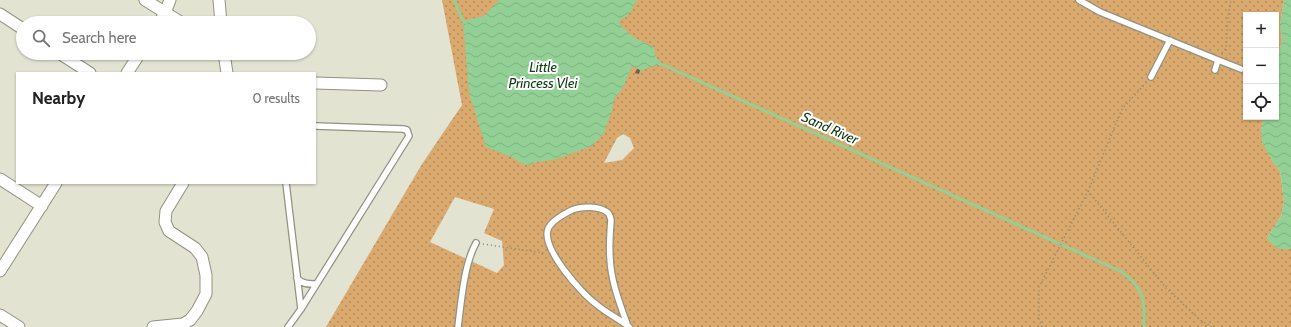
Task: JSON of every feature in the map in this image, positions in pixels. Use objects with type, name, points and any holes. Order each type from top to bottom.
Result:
[{"type":"street","points":[[145,0],[170,16]]},
{"type":"street","points":[[163,16],[170,0]]},
{"type":"street","points":[[219,0],[220,16]]},
{"type":"street","points":[[0,14],[16,24]]},
{"type":"street","points":[[70,60],[88,72]]},
{"type":"street","points":[[128,72],[135,60]]},
{"type":"street","points":[[225,60],[226,72]]},
{"type":"street","points":[[316,83],[380,85]]},
{"type":"street","points":[[0,179],[42,206]]},
{"type":"street","points":[[0,271],[55,184]]},
{"type":"street","points":[[152,327],[178,326],[187,321],[202,305],[207,291],[206,274],[202,257],[195,248],[169,231],[166,222],[166,210],[182,184]]},
{"type":"street","points":[[0,315],[19,327]]},
{"type":"lane","points":[[1080,0],[1100,12],[1241,69]]},
{"type":"lane","points":[[1151,77],[1170,40]]},
{"type":"lane","points":[[1215,70],[1218,60]]},
{"type":"lane","points":[[288,327],[409,136],[407,130],[403,129],[316,126]]},
{"type":"lane","points":[[286,184],[300,308]]},
{"type":"lane","points":[[579,208],[600,210],[609,214],[611,220],[610,258],[612,276],[618,301],[628,327],[596,305],[584,294],[572,281],[548,245],[548,229],[557,219],[572,210],[579,208]]},
{"type":"lane","points":[[458,327],[468,264],[476,243]]},
{"type":"lane","points":[[297,277],[304,283],[316,284]]},
{"type":"path","points":[[1218,60],[1226,48],[1228,16],[1231,0]]},
{"type":"path","points":[[1042,327],[1039,319],[1039,287],[1088,191],[1122,109],[1151,77]]},
{"type":"path","points":[[1088,191],[1166,288],[1200,320],[1212,327]]},
{"type":"path","points":[[476,243],[554,254]]},
{"type":"shaded area","points":[[442,0],[1284,0],[1280,25],[1282,40],[1279,53],[1279,12],[1243,12],[1243,120],[1263,120],[1261,129],[1271,159],[1280,171],[1284,202],[1281,216],[1267,238],[1281,249],[1291,249],[1291,327],[326,327],[422,164],[462,105]],"holes":[[[623,134],[630,138],[634,148],[622,160],[604,163],[617,138]],[[455,197],[494,209],[484,233],[502,241],[504,265],[497,273],[430,242]]]},
{"type":"water","name":"Little Princess Vlei","points":[[499,0],[637,0],[629,13],[621,19],[619,24],[633,37],[654,47],[655,55],[661,64],[643,71],[632,66],[622,89],[614,98],[612,110],[604,133],[592,146],[557,159],[536,162],[530,165],[523,164],[509,156],[486,147],[469,93],[463,21],[484,16]]},
{"type":"water","points":[[1284,0],[1291,0],[1291,249],[1277,248],[1267,238],[1281,216],[1284,202],[1280,171],[1262,143],[1261,129],[1263,120],[1279,120],[1279,53],[1282,40],[1280,25]]},
{"type":"building","points":[[637,69],[640,70],[639,74],[635,73]]},
{"type":"waterway","points":[[454,0],[463,21],[466,23]]},
{"type":"waterway","name":"Sand River","points":[[659,63],[1120,271],[1134,283],[1141,295],[1144,309],[1144,327]]}]
